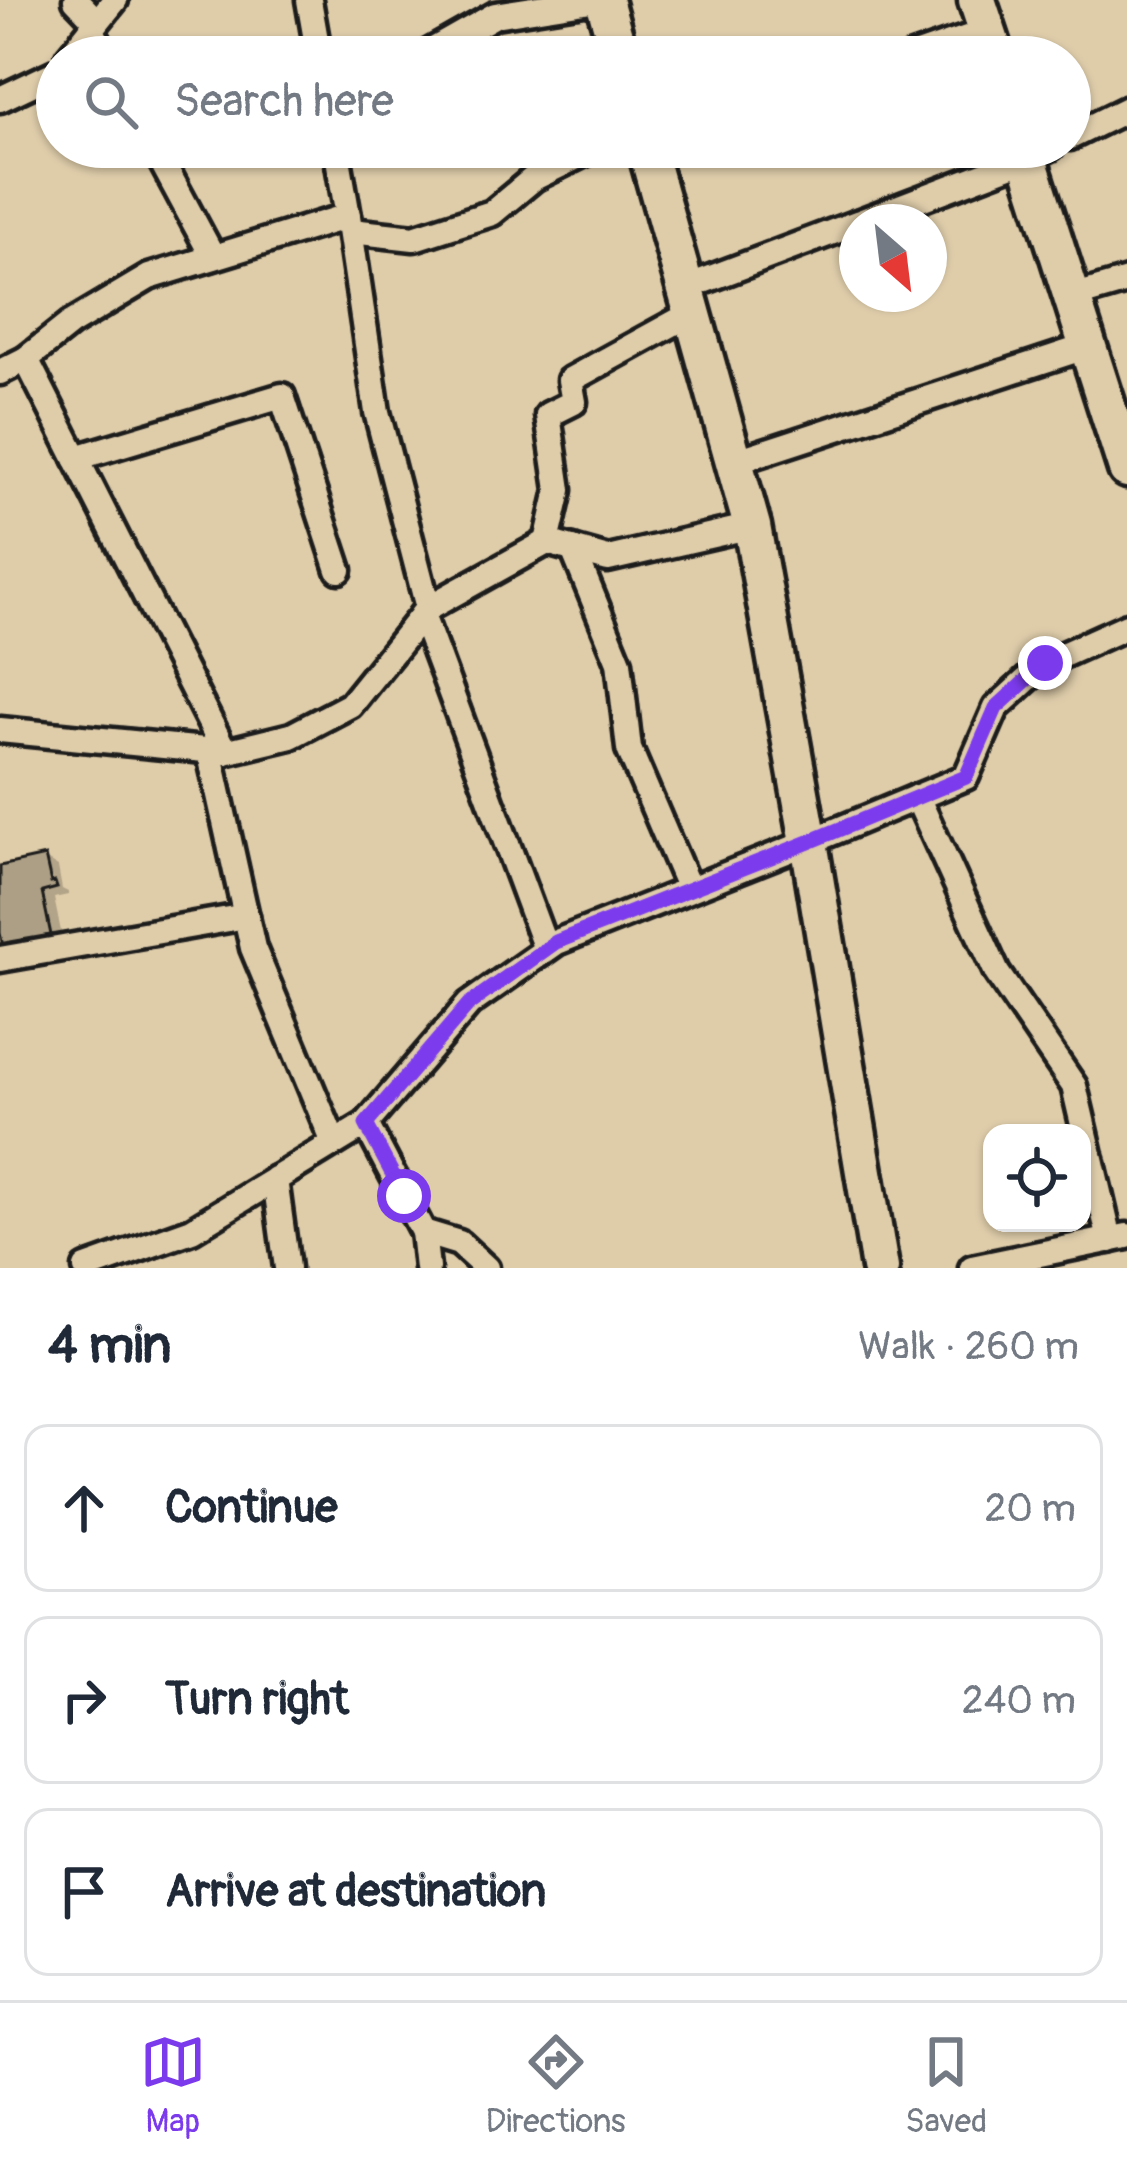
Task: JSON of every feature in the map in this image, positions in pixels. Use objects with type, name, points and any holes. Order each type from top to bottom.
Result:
[{"type":"main road","points":[[604,0],[614,36]]},
{"type":"main road","points":[[652,168],[752,526],[880,1268]]},
{"type":"main road","points":[[1038,168],[1072,297],[1126,463]]},
{"type":"street","points":[[76,0],[98,36]]},
{"type":"street","points":[[86,36],[115,0]]},
{"type":"street","points":[[309,0],[316,36]]},
{"type":"street","points":[[458,36],[495,15],[591,0]]},
{"type":"street","points":[[0,99],[36,82]]},
{"type":"street","points":[[1091,127],[1127,109]]},
{"type":"street","points":[[165,168],[213,257]]},
{"type":"street","points":[[340,168],[377,412],[425,612],[546,950]]},
{"type":"street","points":[[334,1143],[254,948],[217,751],[76,458],[7,367],[149,277],[350,224],[414,238],[492,213],[534,178],[554,168]]},
{"type":"street","points":[[904,204],[992,168]]},
{"type":"street","points":[[547,542],[559,490],[548,415],[574,402],[570,380],[691,300],[839,232]]},
{"type":"street","points":[[1072,297],[1127,281]]},
{"type":"street","points":[[734,462],[1088,346]]},
{"type":"street","points":[[76,458],[282,396],[339,570]]},
{"type":"street","points":[[0,730],[217,751],[291,736],[350,705],[425,612],[547,542],[608,559],[752,526]]},
{"type":"street","points":[[573,549],[619,662],[629,749],[688,890]]},
{"type":"street","points":[[86,1268],[151,1257],[366,1124],[469,1004],[556,942],[966,777],[996,708],[1045,663],[1127,626]]},
{"type":"street","points":[[917,797],[997,973],[1074,1086],[1119,1238],[1077,1257],[972,1268]]},
{"type":"street","points":[[0,959],[246,916]]},
{"type":"street","points":[[366,1124],[423,1232],[427,1268]]},
{"type":"street","points":[[275,1179],[287,1268]]},
{"type":"street","points":[[423,1232],[459,1243],[486,1268]]},
{"type":"building","points":[[45,856],[51,883],[57,888],[42,892],[51,935],[3,946],[0,866]]},
{"type":"route","points":[[404,1196],[366,1124],[469,1004],[556,942],[966,777],[996,708],[1045,663]]}]
